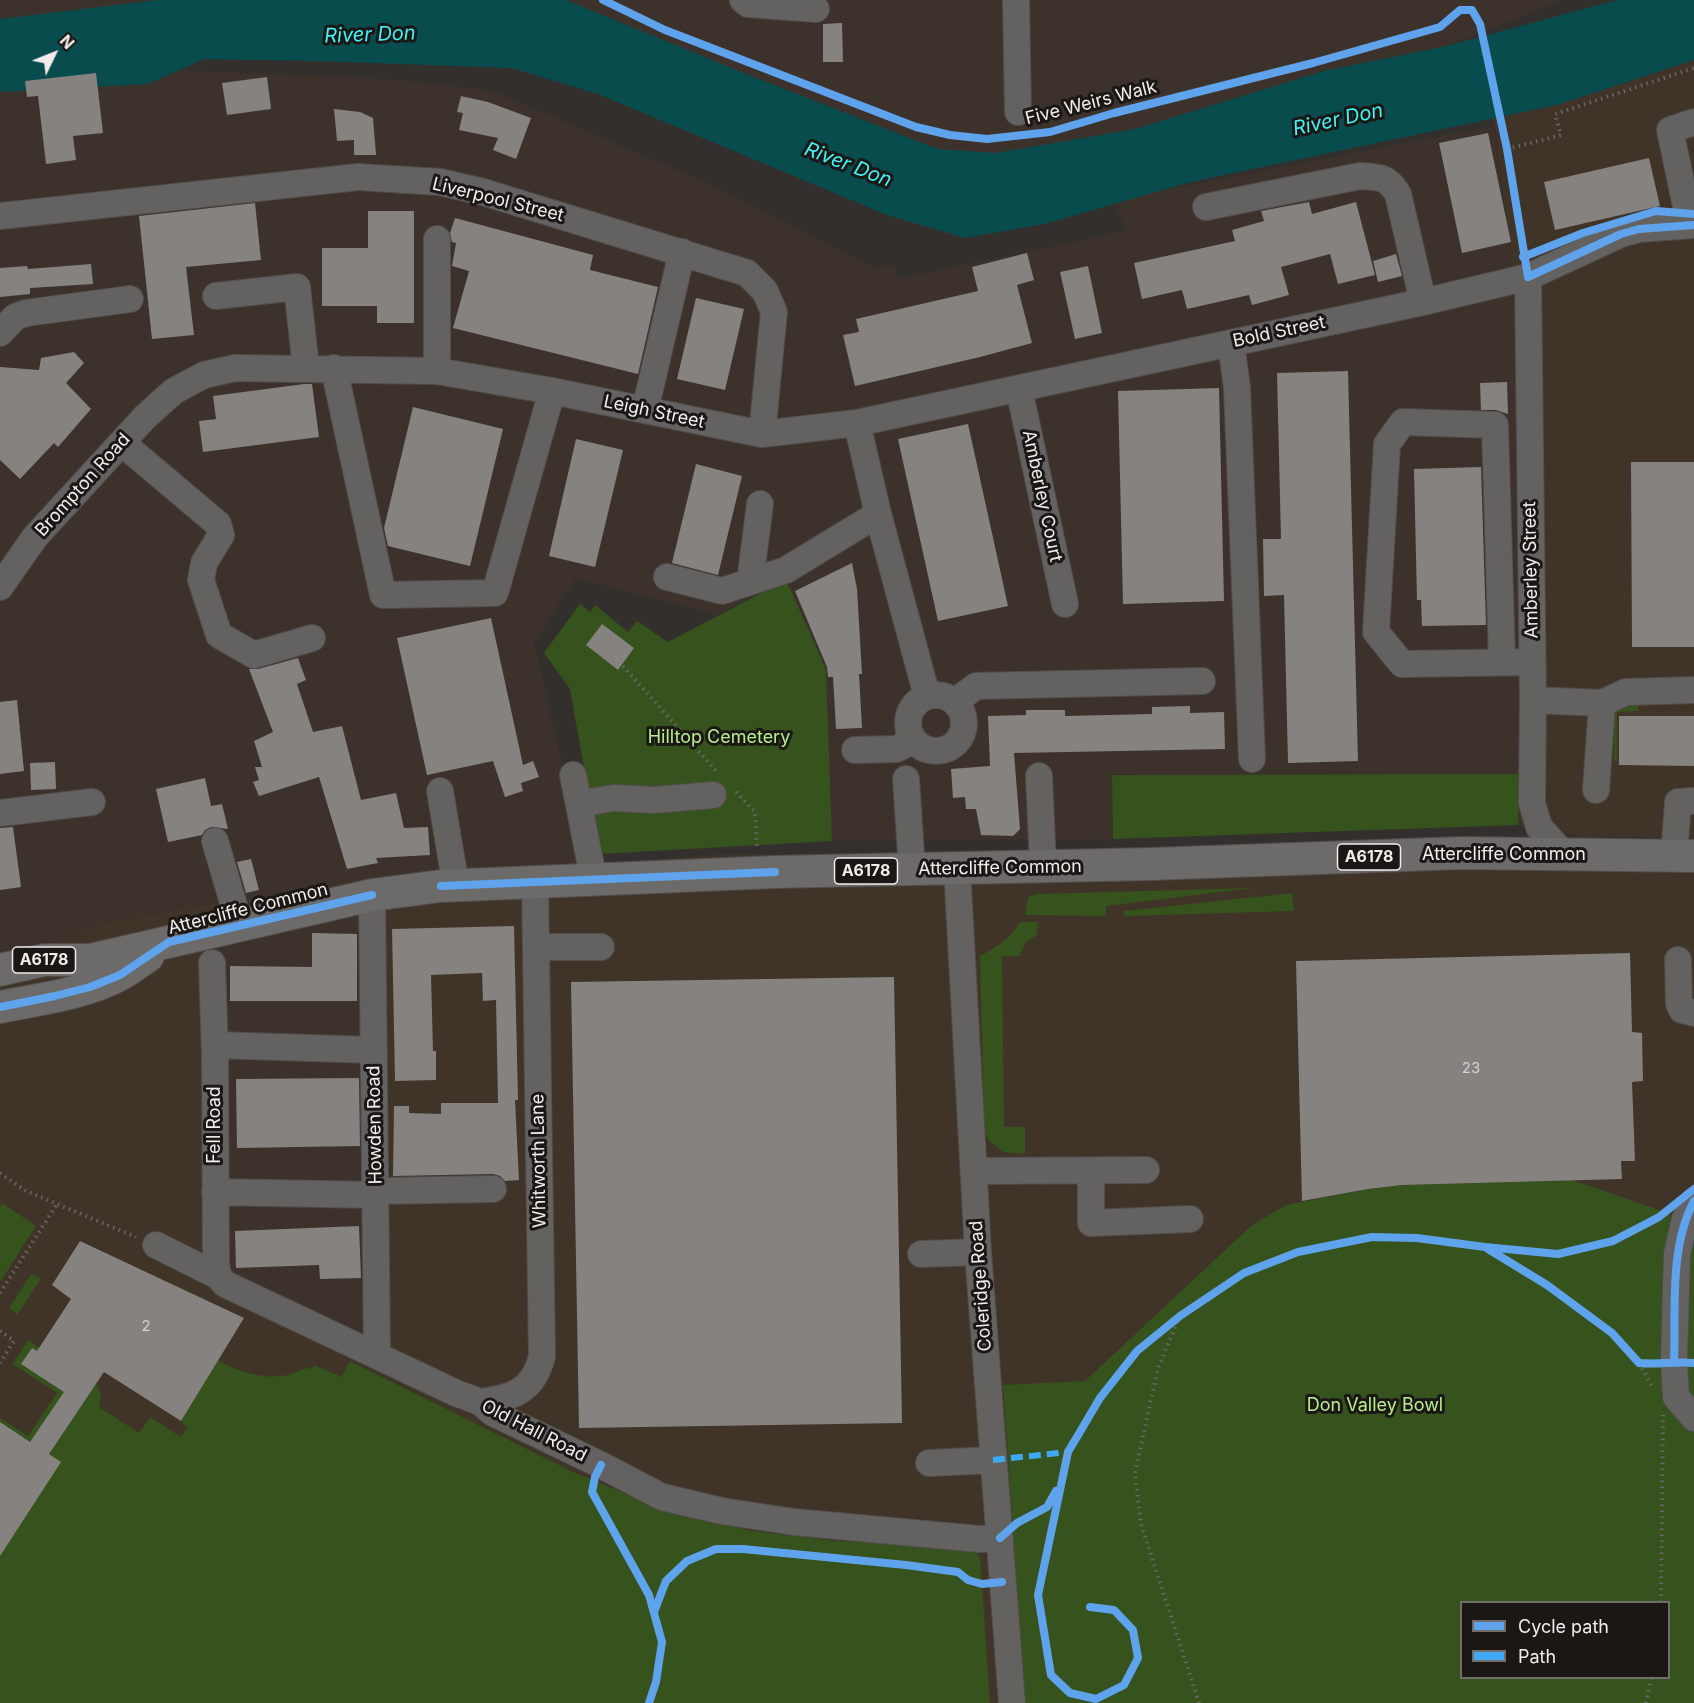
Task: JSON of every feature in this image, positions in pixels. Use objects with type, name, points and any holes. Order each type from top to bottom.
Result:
[{"type":"main road","name":"Attercliffe Common","points":[[0,970],[44,960],[90,960],[372,895],[456,886],[759,873],[1462,853],[1684,856]]},
{"type":"main road","name":"Attercliffe Common","points":[[0,1007],[55,996],[100,983],[120,975],[169,942]]},
{"type":"main road","name":"Attercliffe Common","points":[[0,993],[50,981],[90,960]]},
{"type":"street","points":[[743,0],[748,4],[816,9]]},
{"type":"street","points":[[1016,0],[1018,112]]},
{"type":"street","points":[[1692,225],[1670,130],[1694,122]]},
{"type":"street","points":[[1206,207],[1360,176],[1380,177],[1391,182],[1398,194],[1423,302]]},
{"type":"street","name":"Liverpool Street","points":[[0,216],[358,177],[440,182],[483,192],[747,273],[765,291],[774,312],[762,434]]},
{"type":"street","name":"Bold Street","points":[[857,423],[1423,302],[1528,277],[1621,234],[1639,229],[1692,225]]},
{"type":"street","points":[[437,239],[437,371]]},
{"type":"street","points":[[645,410],[682,252]]},
{"type":"street","name":"Amberley Street","points":[[1528,277],[1532,803],[1539,827],[1563,853]]},
{"type":"street","points":[[216,296],[297,287],[306,368]]},
{"type":"street","points":[[0,333],[15,317],[26,313],[130,299]]},
{"type":"street","points":[[1232,343],[1237,388],[1252,759]]},
{"type":"street","name":"Leigh Street","points":[[174,391],[204,375],[235,368],[437,371],[552,391],[762,434],[857,423]]},
{"type":"street","points":[[334,368],[383,595],[495,593],[552,391]]},
{"type":"street","name":"Amberley Court","points":[[1019,389],[1065,604]]},
{"type":"street","name":"Brompton Road","points":[[0,586],[35,537],[145,417],[174,391]]},
{"type":"street","points":[[1502,662],[1495,425],[1403,422],[1387,444],[1376,632],[1402,664],[1532,662]]},
{"type":"street","points":[[857,423],[878,514],[927,696]]},
{"type":"street","points":[[122,442],[218,524],[221,536],[204,563],[201,580],[219,635],[254,655],[312,638]]},
{"type":"street","points":[[750,582],[760,504]]},
{"type":"street","points":[[667,577],[722,591],[786,570],[878,514]]},
{"type":"street","points":[[955,702],[976,686],[1202,681]]},
{"type":"street","points":[[1533,700],[1602,703],[1626,692],[1694,690]]},
{"type":"street","points":[[937,695],[955,702],[964,719],[964,729],[960,738],[954,745],[937,752],[920,747],[913,740],[908,724],[913,707],[927,696],[937,695]]},
{"type":"street","points":[[1596,790],[1602,703]]},
{"type":"street","points":[[855,750],[897,749],[913,740]]},
{"type":"street","points":[[573,775],[594,881]]},
{"type":"street","points":[[1040,776],[1043,866]]},
{"type":"street","points":[[906,779],[912,870]]},
{"type":"street","points":[[579,804],[613,798],[654,800],[723,787]]},
{"type":"street","points":[[440,791],[456,886]]},
{"type":"street","points":[[1684,856],[1686,798]]},
{"type":"street","points":[[0,813],[92,802]]},
{"type":"street","points":[[215,842],[240,926]]},
{"type":"street","name":"Coleridge Road","points":[[957,868],[978,1252],[1012,1703]]},
{"type":"street","name":"Whitworth Lane","points":[[480,1402],[505,1399],[518,1392],[530,1382],[539,1368],[542,1356],[535,883]]},
{"type":"street","name":"Howden Road","points":[[372,895],[377,1355]]},
{"type":"street","points":[[537,947],[601,947]]},
{"type":"street","points":[[1678,960],[1679,1004],[1682,1010],[1694,1013]]},
{"type":"street","name":"Fell Road","points":[[212,963],[215,1045],[216,1263],[222,1280]]},
{"type":"street","points":[[215,1045],[374,1050]]},
{"type":"street","points":[[974,1171],[1146,1170]]},
{"type":"street","points":[[1091,1171],[1091,1223],[1190,1219]]},
{"type":"street","points":[[215,1192],[376,1193],[493,1189]]},
{"type":"street","points":[[1694,1201],[1685,1218],[1677,1254],[1674,1361],[1676,1397],[1694,1418]]},
{"type":"street","name":"Old Hall Road","points":[[156,1245],[222,1280],[456,1393],[480,1402],[493,1413],[662,1497],[722,1511],[794,1522],[979,1539],[1000,1538]]},
{"type":"street","points":[[921,1254],[978,1252]]},
{"type":"street","points":[[929,1463],[993,1460]]},
{"type":"path","points":[[1507,149],[1561,135],[1555,114],[1694,69]]},
{"type":"path","points":[[623,666],[723,787],[755,812],[759,873]]},
{"type":"path","points":[[0,1173],[26,1191],[156,1245]]},
{"type":"path","points":[[0,1293],[57,1204]]},
{"type":"path","points":[[1163,1330],[1189,1310]]},
{"type":"path","points":[[1180,1316],[1158,1368],[1135,1473],[1141,1524],[1199,1703]]},
{"type":"path","points":[[0,1331],[14,1341],[0,1363]]},
{"type":"path","points":[[1632,1356],[1639,1363],[1657,1394]]},
{"type":"path","points":[[1639,1363],[1656,1364],[1674,1361]]},
{"type":"path","points":[[1661,1601],[1663,1405]]},
{"type":"path","points":[[1647,1703],[1651,1679]]},
{"type":"shaded area","points":[[0,0],[160,0],[0,19]]},
{"type":"shaded area","points":[[566,0],[1562,0],[1447,46],[1324,71],[1135,129],[996,153],[938,149]]},
{"type":"shaded area","points":[[1694,60],[1694,837],[1584,837],[1518,825],[1514,284],[1494,118],[1557,105]]},
{"type":"shaded area","points":[[98,67],[387,79],[493,91],[712,185],[874,268],[895,265],[897,279],[1126,231],[1114,200],[1494,126],[1514,284],[1519,774],[1112,775],[1113,839],[832,841],[827,729],[785,580],[717,615],[576,578],[534,643],[586,865],[389,875],[102,922],[0,963],[0,77]]},
{"type":"shaded area","points":[[1694,839],[1694,1703],[0,1703],[0,963],[102,922],[389,875],[586,865],[714,855]]},
{"type":"shaded area","points":[[372,895],[377,1355],[225,1284],[209,933]]},
{"type":"green space","name":"Hilltop Cemetery","points":[[786,580],[826,669],[832,841],[598,854],[592,817],[599,807],[597,795],[587,785],[570,689],[544,653],[580,604],[590,612],[595,605],[628,632],[637,621],[668,642]]},
{"type":"green space","points":[[1639,696],[1638,711],[1617,712],[1617,761],[1614,761],[1614,714],[1617,707]]},
{"type":"green space","points":[[1519,774],[1518,825],[1113,839],[1112,775]]},
{"type":"green space","points":[[1253,888],[1106,906],[1106,916],[1025,915],[1028,897],[1037,894]]},
{"type":"green space","points":[[1292,893],[1294,911],[1124,915],[1124,911]]},
{"type":"green space","points":[[1020,922],[1038,922],[1037,935],[1025,943],[1020,956],[1002,956],[1004,1127],[1025,1127],[1025,1154],[1003,1152],[989,1141],[984,1128],[980,956],[1008,938]]},
{"type":"green space","name":"Don Valley Bowl","points":[[1572,1180],[1671,1214],[1661,1358],[1674,1405],[1694,1431],[1694,1703],[1025,1703],[1003,1385],[1085,1381],[1251,1226],[1286,1205],[1368,1189],[1402,1185]]},
{"type":"green space","points":[[2,1203],[36,1226],[0,1282],[0,1207]]},
{"type":"green space","points":[[1694,1207],[1694,1409],[1684,1392],[1685,1227]]},
{"type":"green space","points":[[31,1274],[40,1280],[17,1315],[9,1308]]},
{"type":"green space","points":[[28,1340],[96,1384],[101,1394],[99,1407],[139,1433],[150,1417],[181,1437],[187,1428],[181,1421],[218,1360],[228,1366],[263,1376],[286,1375],[307,1367],[310,1370],[314,1365],[342,1377],[350,1361],[573,1472],[675,1514],[752,1531],[835,1541],[919,1543],[974,1549],[980,1557],[990,1703],[0,1703],[0,1418],[28,1436],[57,1393],[13,1364]]},
{"type":"water","name":"River Don","points":[[158,0],[566,0],[938,149],[996,153],[1135,129],[1324,71],[1447,46],[1617,0],[1694,0],[1694,60],[1557,105],[1191,182],[1044,224],[965,238],[887,215],[598,94],[512,68],[204,59],[148,84],[0,92],[0,19]]},
{"type":"building","points":[[842,23],[843,62],[823,62],[823,24]]},
{"type":"building","points":[[96,73],[103,133],[73,136],[76,160],[46,164],[38,96],[27,97],[25,81]]},
{"type":"building","points":[[267,77],[271,109],[227,115],[222,83]]},
{"type":"building","points":[[461,96],[488,102],[531,118],[516,159],[493,150],[498,138],[459,130],[463,113],[457,112]]},
{"type":"building","points":[[334,109],[360,112],[373,118],[376,155],[354,155],[354,140],[337,141]]},
{"type":"building","points":[[1488,133],[1511,242],[1462,253],[1439,143]]},
{"type":"building","points":[[1649,158],[1660,206],[1555,230],[1544,182]]},
{"type":"building","points":[[1309,202],[1312,214],[1356,202],[1375,275],[1338,284],[1330,254],[1281,267],[1289,295],[1252,305],[1249,295],[1187,309],[1182,290],[1142,299],[1134,263],[1235,241],[1232,230],[1264,221],[1261,211]]},
{"type":"building","points":[[255,203],[261,260],[186,267],[194,335],[152,339],[139,216]]},
{"type":"building","points":[[368,211],[414,211],[414,323],[377,323],[377,306],[322,306],[322,248],[368,248]]},
{"type":"building","points":[[455,218],[593,255],[590,270],[658,287],[638,374],[453,328],[469,271],[452,266],[456,243],[452,242],[450,233]]},
{"type":"building","points":[[1027,253],[1034,280],[1017,285],[1032,343],[855,386],[843,335],[859,332],[856,319],[978,291],[972,267]]},
{"type":"building","points":[[1396,254],[1402,276],[1378,282],[1373,261]]},
{"type":"building","points":[[91,264],[93,284],[30,288],[30,294],[0,297],[0,268],[27,266],[28,269]]},
{"type":"building","points":[[1088,266],[1102,333],[1075,339],[1060,272]]},
{"type":"building","points":[[696,298],[744,309],[725,390],[677,379]]},
{"type":"building","points":[[74,352],[84,363],[66,383],[91,409],[58,447],[54,443],[20,479],[0,460],[0,367],[39,370],[41,358]]},
{"type":"building","points":[[1348,371],[1358,761],[1288,763],[1284,595],[1264,596],[1263,539],[1281,539],[1277,373]]},
{"type":"building","points":[[1507,382],[1508,414],[1496,410],[1481,410],[1480,383]]},
{"type":"building","points":[[312,384],[319,437],[203,452],[199,421],[216,419],[213,396]]},
{"type":"building","points":[[1219,388],[1224,601],[1123,604],[1118,391]]},
{"type":"building","points":[[413,407],[503,429],[470,566],[388,546],[384,528]]},
{"type":"building","points":[[968,424],[1008,606],[938,621],[898,439]]},
{"type":"building","points":[[576,439],[623,450],[595,567],[549,556]]},
{"type":"building","points":[[1631,462],[1694,462],[1694,647],[1632,647]]},
{"type":"building","points":[[696,464],[742,476],[718,575],[672,563]]},
{"type":"building","points":[[1481,467],[1486,625],[1422,626],[1421,600],[1417,600],[1414,469]]},
{"type":"building","points":[[852,563],[857,589],[862,674],[859,674],[862,728],[836,729],[833,677],[828,677],[827,667],[795,591]]},
{"type":"building","points":[[491,618],[523,765],[533,761],[539,777],[521,783],[523,791],[505,797],[493,761],[427,775],[397,638]]},
{"type":"building","points":[[602,624],[634,648],[618,670],[586,645]]},
{"type":"building","points":[[298,658],[306,680],[297,684],[313,732],[342,726],[361,800],[396,793],[404,828],[428,827],[430,855],[376,858],[378,863],[347,869],[319,777],[259,796],[253,782],[259,780],[255,767],[262,767],[254,741],[273,732],[249,669],[258,669]]},
{"type":"building","points":[[17,700],[24,771],[0,774],[0,702]]},
{"type":"building","points":[[1190,706],[1190,713],[1224,712],[1225,749],[1014,753],[1020,829],[1013,836],[981,835],[976,809],[966,809],[965,797],[953,798],[951,769],[990,766],[988,716],[1026,715],[1026,710],[1065,710],[1065,716],[1152,714],[1152,707]]},
{"type":"building","points":[[1619,716],[1694,716],[1694,766],[1619,765]]},
{"type":"building","points":[[55,762],[56,789],[31,790],[30,763]]},
{"type":"building","points":[[205,778],[211,806],[222,804],[228,829],[211,827],[202,835],[168,842],[156,789]]},
{"type":"building","points":[[13,827],[21,887],[0,890],[0,828]]},
{"type":"building","points":[[251,859],[259,890],[246,893],[237,862]]},
{"type":"building","points":[[514,926],[518,1100],[515,1100],[519,1180],[505,1181],[493,1174],[393,1176],[394,1106],[409,1106],[409,1113],[441,1114],[441,1103],[498,1103],[496,1000],[483,1001],[482,973],[431,975],[436,1080],[395,1081],[392,929]]},
{"type":"building","points":[[312,933],[357,934],[357,1001],[230,1001],[230,966],[312,967]]},
{"type":"building","points":[[1630,953],[1632,1032],[1642,1033],[1643,1081],[1632,1082],[1635,1161],[1621,1161],[1622,1179],[1402,1185],[1302,1201],[1296,961]]},
{"type":"building","points":[[894,977],[902,1423],[579,1428],[571,982]]},
{"type":"building","points":[[359,1078],[360,1146],[237,1148],[236,1079]]},
{"type":"building","points":[[359,1226],[361,1278],[320,1279],[319,1265],[236,1268],[235,1231]]},
{"type":"building","points":[[80,1241],[244,1318],[181,1421],[104,1372],[49,1454],[61,1462],[0,1556],[0,1422],[30,1442],[64,1392],[21,1364],[32,1348],[37,1351],[71,1299],[52,1285]]},
{"type":"marked path","points":[[993,1460],[1068,1452]]},
{"type":"cycle path","name":"Five Weirs Walk","points":[[603,0],[665,30],[916,127],[950,135],[987,139],[1050,132],[1114,113],[1313,63],[1440,27],[1460,10],[1472,10],[1480,24],[1507,149],[1528,277],[1621,234],[1639,229],[1694,225]]},
{"type":"cycle path","points":[[1523,257],[1583,233],[1656,211],[1694,214]]},
{"type":"cycle path","points":[[441,886],[775,872]]},
{"type":"cycle path","points":[[0,1007],[90,987],[120,975],[169,942],[372,895]]},
{"type":"cycle path","points":[[1090,1607],[1114,1610],[1133,1630],[1138,1658],[1124,1685],[1096,1699],[1070,1693],[1051,1675],[1038,1595],[1068,1452],[1100,1398],[1137,1351],[1180,1316],[1244,1273],[1298,1252],[1372,1237],[1417,1238],[1558,1254],[1613,1241],[1659,1217],[1694,1189]]},
{"type":"cycle path","points":[[1674,1361],[1677,1259],[1686,1219],[1694,1201]]},
{"type":"cycle path","points":[[1488,1249],[1547,1285],[1612,1333],[1639,1363],[1694,1363]]},
{"type":"cycle path","points":[[601,1465],[595,1477],[592,1492],[649,1595],[662,1642],[656,1682],[649,1703]]},
{"type":"cycle path","points":[[1000,1538],[1017,1523],[1047,1507],[1056,1491]]},
{"type":"cycle path","points":[[654,1612],[666,1581],[687,1561],[716,1549],[743,1549],[906,1565],[958,1572],[968,1580],[982,1584],[1002,1582]]}]
